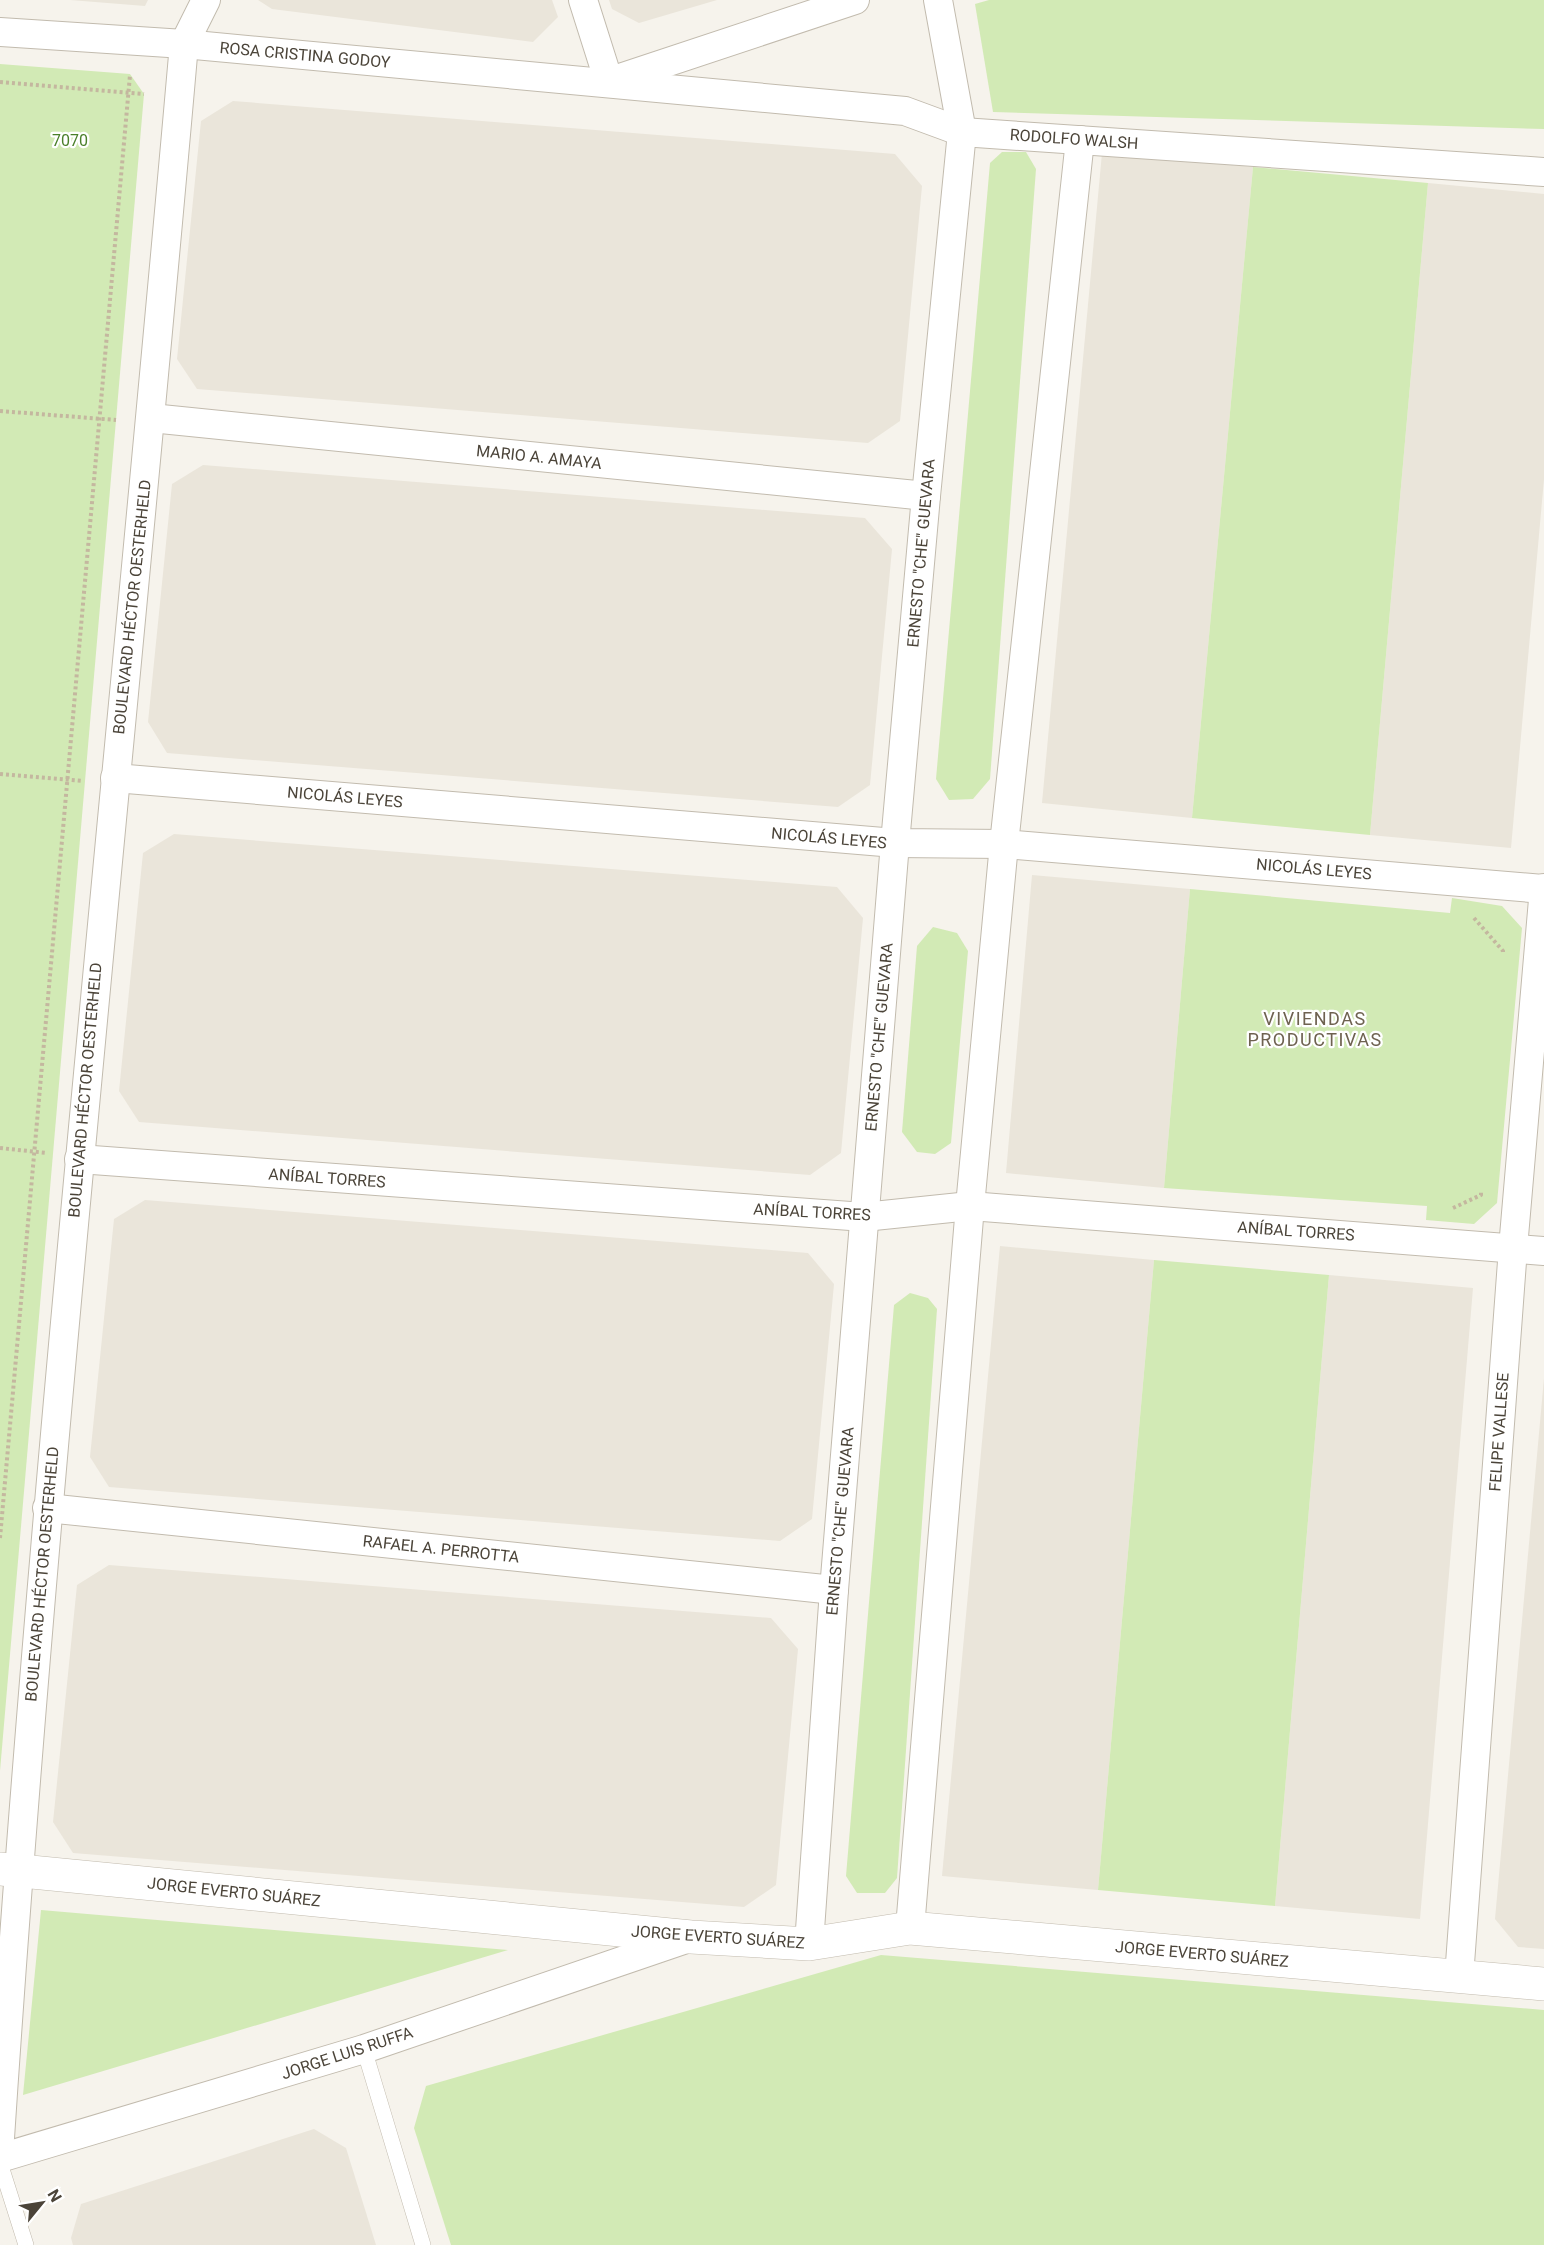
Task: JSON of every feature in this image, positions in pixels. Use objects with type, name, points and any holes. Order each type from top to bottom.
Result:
[{"type":"street","points":[[184,44],[206,0]]},
{"type":"street","points":[[583,0],[609,82],[855,0]]},
{"type":"street","name":"ERNESTO \"CHE\" GUEVARA","points":[[809,1944],[834,1590],[895,843],[962,132],[938,0]]},
{"type":"street","name":"ROSA CRISTINA GODOY","points":[[0,32],[184,44],[609,82]]},
{"type":"street","name":"BOULEVARD HÉCTOR OESTERHELD","points":[[0,2138],[9,1870],[47,1508],[66,1157],[115,778],[151,418],[184,44]]},
{"type":"street","name":"RODOLFO WALSH","points":[[609,82],[905,111],[962,132],[1544,172]]},
{"type":"street","points":[[910,1928],[970,1206],[1004,844],[1080,140]]},
{"type":"street","name":"MARIO A. AMAYA","points":[[151,418],[926,496]]},
{"type":"street","name":"NICOLÁS LEYES","points":[[115,778],[895,843],[1004,844],[1544,888]]},
{"type":"street","name":"FELIPE VALLESE","points":[[1459,1977],[1512,1248],[1544,888]]},
{"type":"street","name":"ANÍBAL TORRES","points":[[66,1157],[864,1217],[970,1206],[1544,1251]]},
{"type":"street","name":"RAFAEL A. PERROTTA","points":[[47,1508],[834,1590]]},
{"type":"street","name":"JORGE EVERTO SUÁREZ","points":[[9,1870],[691,1937],[809,1944],[910,1928],[1544,1984]]},
{"type":"street","name":"JORGE LUIS RUFFA","points":[[0,2158],[364,2049],[691,1937]]},
{"type":"lane","points":[[364,2049],[423,2245]]},
{"type":"lane","points":[[0,2163],[26,2245]]},
{"type":"path","points":[[0,1538],[130,74]]},
{"type":"path","points":[[0,82],[144,94]]},
{"type":"path","points":[[0,411],[116,420]]},
{"type":"path","points":[[0,774],[86,782]]},
{"type":"path","points":[[1472,916],[1503,951],[1502,963]]},
{"type":"path","points":[[0,1148],[66,1157]]},
{"type":"path","points":[[1446,1208],[1455,1208],[1481,1195],[1482,1183]]},
{"type":"path","points":[[1,1514],[12,1516]]},
{"type":"shaded area","points":[[70,0],[148,0],[145,6]]},
{"type":"shaded area","points":[[258,0],[552,0],[558,17],[533,42],[272,9]]},
{"type":"shaded area","points":[[609,0],[717,0],[639,23],[612,9]]},
{"type":"shaded area","points":[[233,101],[895,154],[922,186],[900,421],[868,443],[197,389],[177,359],[201,121]]},
{"type":"shaded area","points":[[1102,153],[1253,167],[1192,818],[1042,803]]},
{"type":"shaded area","points":[[1428,183],[1544,194],[1544,479],[1511,848],[1370,835]]},
{"type":"shaded area","points":[[203,465],[865,518],[892,549],[870,785],[838,807],[167,753],[148,722],[172,484]]},
{"type":"shaded area","points":[[174,834],[837,887],[863,918],[841,1153],[810,1175],[139,1122],[119,1091],[143,853]]},
{"type":"shaded area","points":[[1032,875],[1190,889],[1164,1188],[1006,1173]]},
{"type":"shaded area","points":[[145,1200],[808,1253],[834,1284],[812,1519],[780,1541],[109,1487],[90,1457],[114,1219]]},
{"type":"shaded area","points":[[1000,1246],[1154,1260],[1098,1890],[942,1876]]},
{"type":"shaded area","points":[[1329,1275],[1473,1288],[1420,1919],[1275,1906]]},
{"type":"shaded area","points":[[1544,1378],[1544,1949],[1518,1947],[1495,1919]]},
{"type":"shaded area","points":[[109,1565],[771,1618],[798,1649],[776,1885],[744,1907],[73,1853],[53,1822],[77,1585]]},
{"type":"shaded area","points":[[314,2129],[346,2148],[376,2245],[73,2245],[71,2238],[81,2204]]},
{"type":"green space","points":[[989,0],[1544,0],[1544,129],[993,112],[975,4]]},
{"type":"green space","name":"7070","points":[[0,64],[130,74],[144,94],[0,1771]]},
{"type":"green space","points":[[1002,152],[1026,152],[1036,169],[990,779],[973,799],[949,800],[936,779],[990,163]]},
{"type":"green space","points":[[1253,167],[1428,183],[1370,835],[1192,818]]},
{"type":"green space","points":[[1190,889],[1450,913],[1452,898],[1502,906],[1522,928],[1497,1203],[1474,1224],[1426,1220],[1427,1206],[1164,1188]]},
{"type":"green space","points":[[933,927],[957,933],[968,951],[951,1143],[935,1154],[917,1152],[902,1132],[917,946]]},
{"type":"green space","points":[[1154,1260],[1329,1275],[1275,1906],[1098,1890]]},
{"type":"green space","points":[[910,1293],[928,1298],[937,1309],[897,1878],[885,1893],[857,1893],[846,1876],[894,1305]]},
{"type":"green space","points":[[41,1910],[508,1950],[23,2095]]},
{"type":"green space","points":[[881,1955],[1544,2010],[1544,2245],[451,2245],[414,2128],[426,2086]]},
{"type":"district","name":"VIVIENDAS PRODUCTIVAS","points":[[1315,1028]]}]
